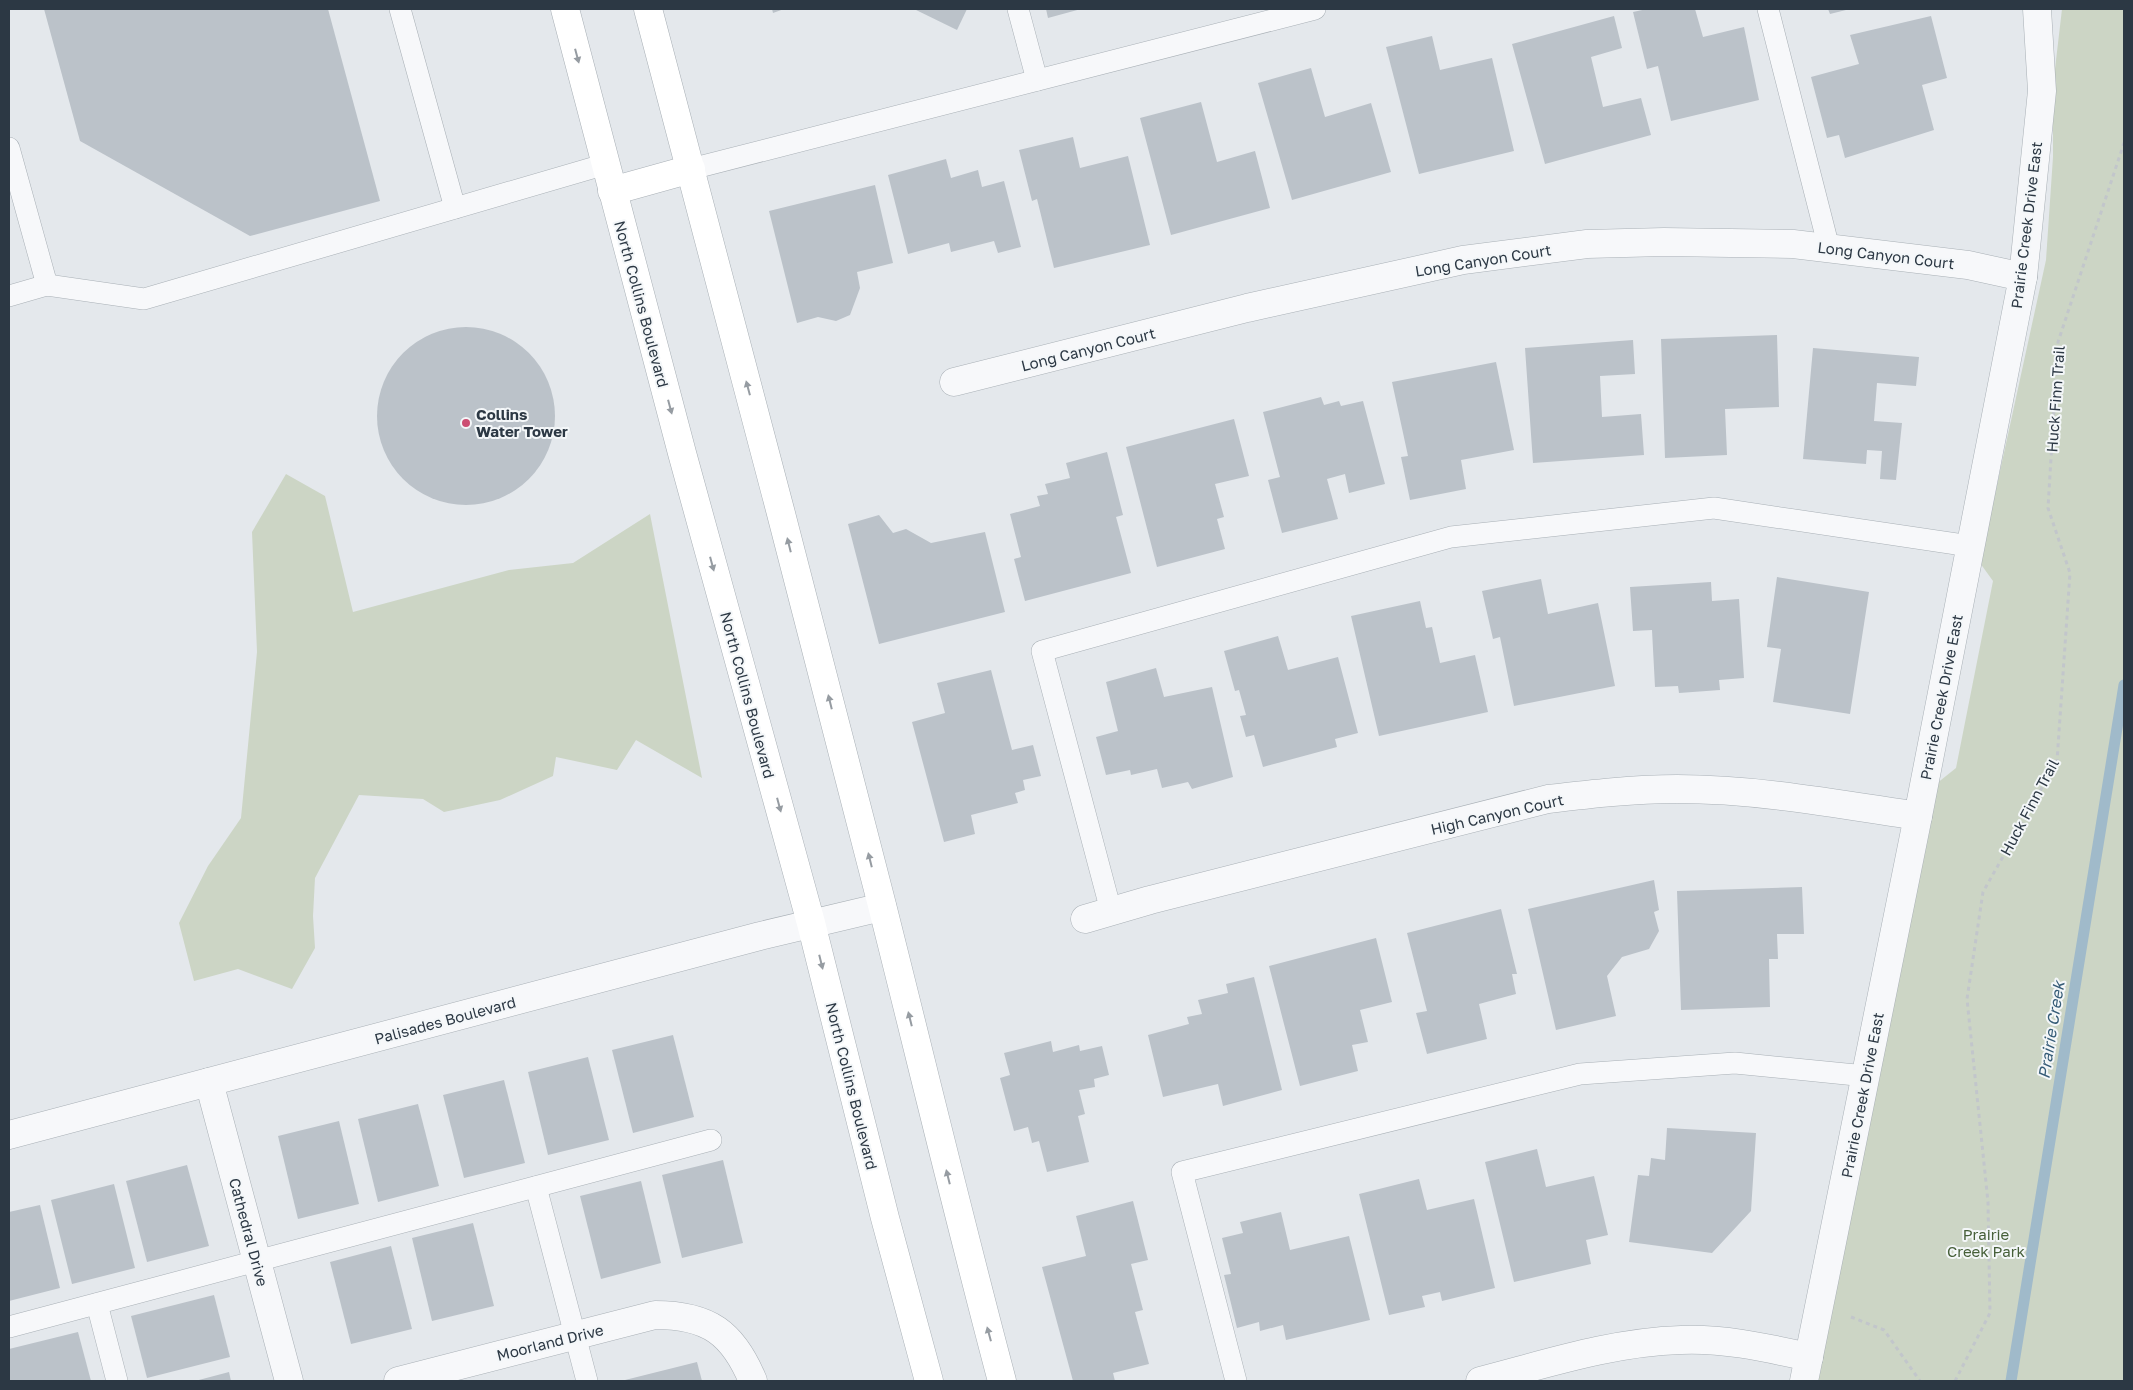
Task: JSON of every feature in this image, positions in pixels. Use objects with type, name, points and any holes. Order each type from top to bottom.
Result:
[{"type":"main road","name":"North Collins Boulevard","points":[[565,9],[682,453],[812,923],[885,1218],[929,1381]]},
{"type":"main road","points":[[648,9],[882,907],[955,1206],[1002,1381]]},
{"type":"main road","points":[[612,191],[691,169]]},
{"type":"street","name":"Prairie Creek Drive East","points":[[1807,1369],[1918,816],[2023,277],[2042,91],[2037,9]]},
{"type":"street","name":"Long Canyon Court","points":[[954,382],[1247,308],[1463,260],[1588,244],[1664,242],[1793,244],[1968,265],[2023,277]]},
{"type":"street","name":"High Canyon Court","points":[[1085,919],[1548,799],[1608,792],[1677,789],[1797,798],[1918,816]]},
{"type":"street","name":"Palisades Boulevard","points":[[9,1135],[812,923],[882,907]]},
{"type":"street","name":"Cathedral Drive","points":[[208,1082],[289,1381]]},
{"type":"street","name":"Moorland Drive","points":[[398,1381],[656,1316],[678,1315],[703,1322],[726,1335],[744,1359],[753,1381]]},
{"type":"street","points":[[1480,1381],[1584,1354],[1645,1342],[1683,1339],[1738,1342],[1807,1369]]},
{"type":"lane","points":[[400,9],[454,208]]},
{"type":"lane","points":[[1018,9],[1037,80]]},
{"type":"lane","points":[[691,169],[1315,9]]},
{"type":"lane","points":[[1768,9],[1829,248]]},
{"type":"lane","points":[[9,148],[46,286]]},
{"type":"lane","points":[[9,296],[46,286],[144,300],[606,164]]},
{"type":"lane","points":[[1111,911],[1042,651],[1451,537],[1714,508],[1970,546]]},
{"type":"lane","points":[[1236,1381],[1182,1172],[1580,1074],[1735,1063],[1866,1076]]},
{"type":"lane","points":[[9,1326],[711,1140]]},
{"type":"lane","points":[[536,1187],[587,1381]]},
{"type":"lane","points":[[97,1304],[117,1381]]},
{"type":"path","name":"Huck Finn Trail","points":[[1955,1381],[1990,1313],[1988,1202],[1967,1000],[1984,892],[2057,761],[2070,573],[2048,508],[2058,342],[2124,143]]},
{"type":"path","points":[[1820,1305],[1884,1330],[1920,1381]]},
{"type":"green space","name":"Prairie Creek Park","points":[[2062,9],[2124,9],[2124,1381],[1818,1381],[1936,784],[1956,768],[1993,581],[1980,563],[2046,260],[2053,157],[2053,86]]},
{"type":"green space","points":[[286,474],[325,496],[353,612],[509,570],[573,563],[650,514],[702,778],[636,740],[617,770],[556,757],[553,776],[500,800],[444,812],[423,799],[359,795],[315,878],[313,916],[315,948],[292,989],[238,969],[194,981],[179,923],[208,866],[241,818],[257,652],[252,532]]},
{"type":"building","points":[[44,9],[328,9],[380,201],[250,236],[80,141]]},
{"type":"building","points":[[772,9],[784,9],[773,13]]},
{"type":"building","points":[[914,9],[967,9],[957,30]]},
{"type":"building","points":[[1046,9],[1081,9],[1048,18]]},
{"type":"building","points":[[1647,9],[1695,9],[1703,37],[1744,27],[1759,100],[1671,121],[1658,66],[1647,69],[1633,12]]},
{"type":"building","points":[[1828,9],[1850,9],[1830,14]]},
{"type":"building","points":[[1614,16],[1622,48],[1591,57],[1603,107],[1641,98],[1651,135],[1545,164],[1512,44]]},
{"type":"building","points":[[1931,16],[1947,78],[1922,85],[1934,130],[1845,158],[1839,135],[1827,138],[1811,77],[1859,64],[1850,35]]},
{"type":"building","points":[[1432,36],[1440,70],[1492,58],[1514,151],[1419,174],[1386,47]]},
{"type":"building","points":[[1311,68],[1325,117],[1371,103],[1391,172],[1292,200],[1258,83]]},
{"type":"building","points":[[1201,102],[1217,162],[1255,151],[1270,208],[1171,235],[1140,118]]},
{"type":"building","points":[[1073,137],[1080,168],[1128,156],[1150,245],[1054,268],[1037,199],[1032,201],[1019,150]]},
{"type":"building","points":[[946,159],[951,178],[978,170],[982,187],[1004,181],[1021,247],[998,253],[994,241],[951,252],[949,243],[908,254],[888,175]]},
{"type":"building","points":[[875,185],[893,263],[857,272],[860,288],[850,315],[836,321],[818,317],[797,323],[769,211]]},
{"type":"building","name":"Collins Water Tower","points":[[457,327],[475,327],[492,330],[508,337],[523,347],[535,359],[545,374],[552,390],[555,416],[554,433],[549,450],[535,473],[523,485],[508,495],[492,502],[475,505],[457,505],[440,502],[424,495],[409,485],[397,473],[387,458],[380,442],[377,425],[377,407],[380,390],[387,374],[397,359],[409,347],[424,337],[440,330]]},
{"type":"building","points":[[1777,335],[1779,407],[1725,409],[1727,455],[1665,458],[1661,339]]},
{"type":"building","points":[[1633,340],[1635,374],[1600,376],[1602,417],[1641,414],[1644,455],[1533,463],[1525,348]]},
{"type":"building","points":[[1813,348],[1919,357],[1916,386],[1877,383],[1874,421],[1902,423],[1896,480],[1880,479],[1882,451],[1867,450],[1866,464],[1803,459]]},
{"type":"building","points":[[1496,362],[1514,450],[1461,460],[1466,489],[1410,500],[1401,457],[1408,456],[1392,382]]},
{"type":"building","points":[[1321,397],[1324,405],[1339,401],[1341,406],[1363,401],[1385,484],[1349,493],[1345,474],[1327,479],[1338,519],[1282,533],[1268,480],[1280,477],[1263,412]]},
{"type":"building","points":[[1234,419],[1249,476],[1215,484],[1224,517],[1217,519],[1225,549],[1157,567],[1126,447]]},
{"type":"building","points":[[1107,452],[1123,515],[1116,517],[1131,573],[1025,601],[1014,559],[1021,557],[1010,514],[1040,506],[1037,496],[1048,494],[1045,484],[1070,478],[1066,463]]},
{"type":"building","points":[[879,515],[893,533],[906,529],[931,543],[985,532],[1005,612],[879,644],[848,524]]},
{"type":"building","points":[[1777,577],[1869,592],[1850,714],[1773,702],[1781,649],[1767,647]]},
{"type":"building","points":[[1541,579],[1548,614],[1598,603],[1615,686],[1514,706],[1500,637],[1493,639],[1482,591]]},
{"type":"building","points":[[1711,582],[1712,601],[1739,599],[1744,678],[1719,680],[1720,690],[1679,693],[1678,686],[1655,687],[1652,630],[1633,631],[1630,587]]},
{"type":"building","points":[[1420,601],[1426,628],[1432,627],[1440,663],[1475,655],[1488,712],[1379,736],[1351,616]]},
{"type":"building","points":[[1278,636],[1288,670],[1338,657],[1358,733],[1335,739],[1337,747],[1263,767],[1254,735],[1246,737],[1240,716],[1246,715],[1239,690],[1235,691],[1224,651]]},
{"type":"building","points":[[1156,668],[1164,697],[1212,687],[1233,777],[1192,789],[1188,782],[1162,788],[1157,769],[1131,775],[1130,770],[1106,775],[1096,737],[1118,731],[1106,682]]},
{"type":"building","points":[[991,670],[1012,750],[1033,745],[1041,776],[1023,780],[1025,790],[1015,793],[1018,803],[971,815],[975,834],[944,842],[912,722],[945,713],[937,683]]},
{"type":"building","points":[[1654,880],[1659,910],[1654,912],[1659,931],[1649,949],[1622,957],[1607,976],[1616,1016],[1556,1030],[1528,909]]},
{"type":"building","points":[[1802,887],[1804,934],[1777,934],[1778,959],[1769,959],[1770,1007],[1681,1010],[1677,891]]},
{"type":"building","points":[[1501,909],[1517,974],[1512,974],[1516,994],[1479,1004],[1487,1039],[1427,1054],[1416,1013],[1427,1011],[1407,933]]},
{"type":"building","points":[[1376,938],[1392,1002],[1360,1010],[1368,1042],[1352,1045],[1358,1071],[1300,1086],[1269,966]]},
{"type":"building","points":[[1254,977],[1282,1090],[1223,1106],[1218,1084],[1163,1097],[1148,1035],[1189,1024],[1187,1017],[1202,1014],[1198,1000],[1228,993],[1226,984]]},
{"type":"building","points":[[673,1035],[694,1117],[633,1133],[612,1050]]},
{"type":"building","points":[[1051,1041],[1053,1052],[1079,1045],[1080,1051],[1102,1046],[1109,1075],[1094,1079],[1095,1087],[1079,1090],[1085,1114],[1078,1116],[1089,1162],[1047,1172],[1039,1141],[1032,1143],[1028,1127],[1014,1131],[1000,1078],[1010,1075],[1004,1053]]},
{"type":"building","points":[[588,1057],[609,1140],[548,1155],[528,1072]]},
{"type":"building","points":[[504,1080],[525,1163],[464,1178],[443,1095]]},
{"type":"building","points":[[418,1104],[439,1186],[378,1202],[358,1119]]},
{"type":"building","points":[[339,1121],[359,1204],[298,1219],[278,1136]]},
{"type":"building","points":[[1667,1128],[1756,1133],[1751,1211],[1712,1253],[1629,1242],[1638,1175],[1649,1176],[1651,1158],[1665,1160]]},
{"type":"building","points":[[1537,1149],[1546,1187],[1594,1176],[1608,1235],[1586,1240],[1591,1264],[1514,1282],[1485,1162]]},
{"type":"building","points":[[723,1160],[743,1243],[682,1258],[662,1175]]},
{"type":"building","points":[[187,1165],[209,1246],[147,1262],[126,1181]]},
{"type":"building","points":[[1419,1179],[1427,1210],[1474,1199],[1495,1288],[1442,1301],[1440,1292],[1422,1296],[1425,1307],[1389,1315],[1359,1194]]},
{"type":"building","points":[[641,1181],[661,1263],[601,1279],[580,1196]]},
{"type":"building","points":[[114,1184],[135,1268],[72,1284],[51,1200]]},
{"type":"building","points":[[1133,1201],[1148,1260],[1131,1264],[1143,1310],[1135,1312],[1149,1364],[1113,1373],[1115,1381],[1073,1381],[1042,1267],[1086,1256],[1076,1216]]},
{"type":"building","points":[[40,1205],[60,1288],[9,1301],[9,1212]]},
{"type":"building","points":[[1281,1212],[1290,1250],[1349,1236],[1370,1320],[1286,1340],[1283,1325],[1260,1331],[1259,1322],[1237,1328],[1224,1275],[1231,1274],[1222,1238],[1243,1233],[1240,1222]]},
{"type":"building","points":[[473,1223],[494,1306],[432,1321],[412,1238]]},
{"type":"building","points":[[391,1246],[412,1329],[351,1344],[330,1262]]},
{"type":"building","points":[[214,1295],[230,1357],[147,1378],[131,1316]]},
{"type":"building","points":[[78,1332],[91,1381],[9,1381],[9,1349]]},
{"type":"building","points":[[697,1362],[702,1381],[621,1381]]},
{"type":"building","points":[[229,1372],[231,1381],[195,1381]]},
{"type":"waterway","name":"Prairie Creek","points":[[2011,1381],[2124,685]]},
{"type":"place","name":"Collins Water Tower","points":[[466,423]]}]
